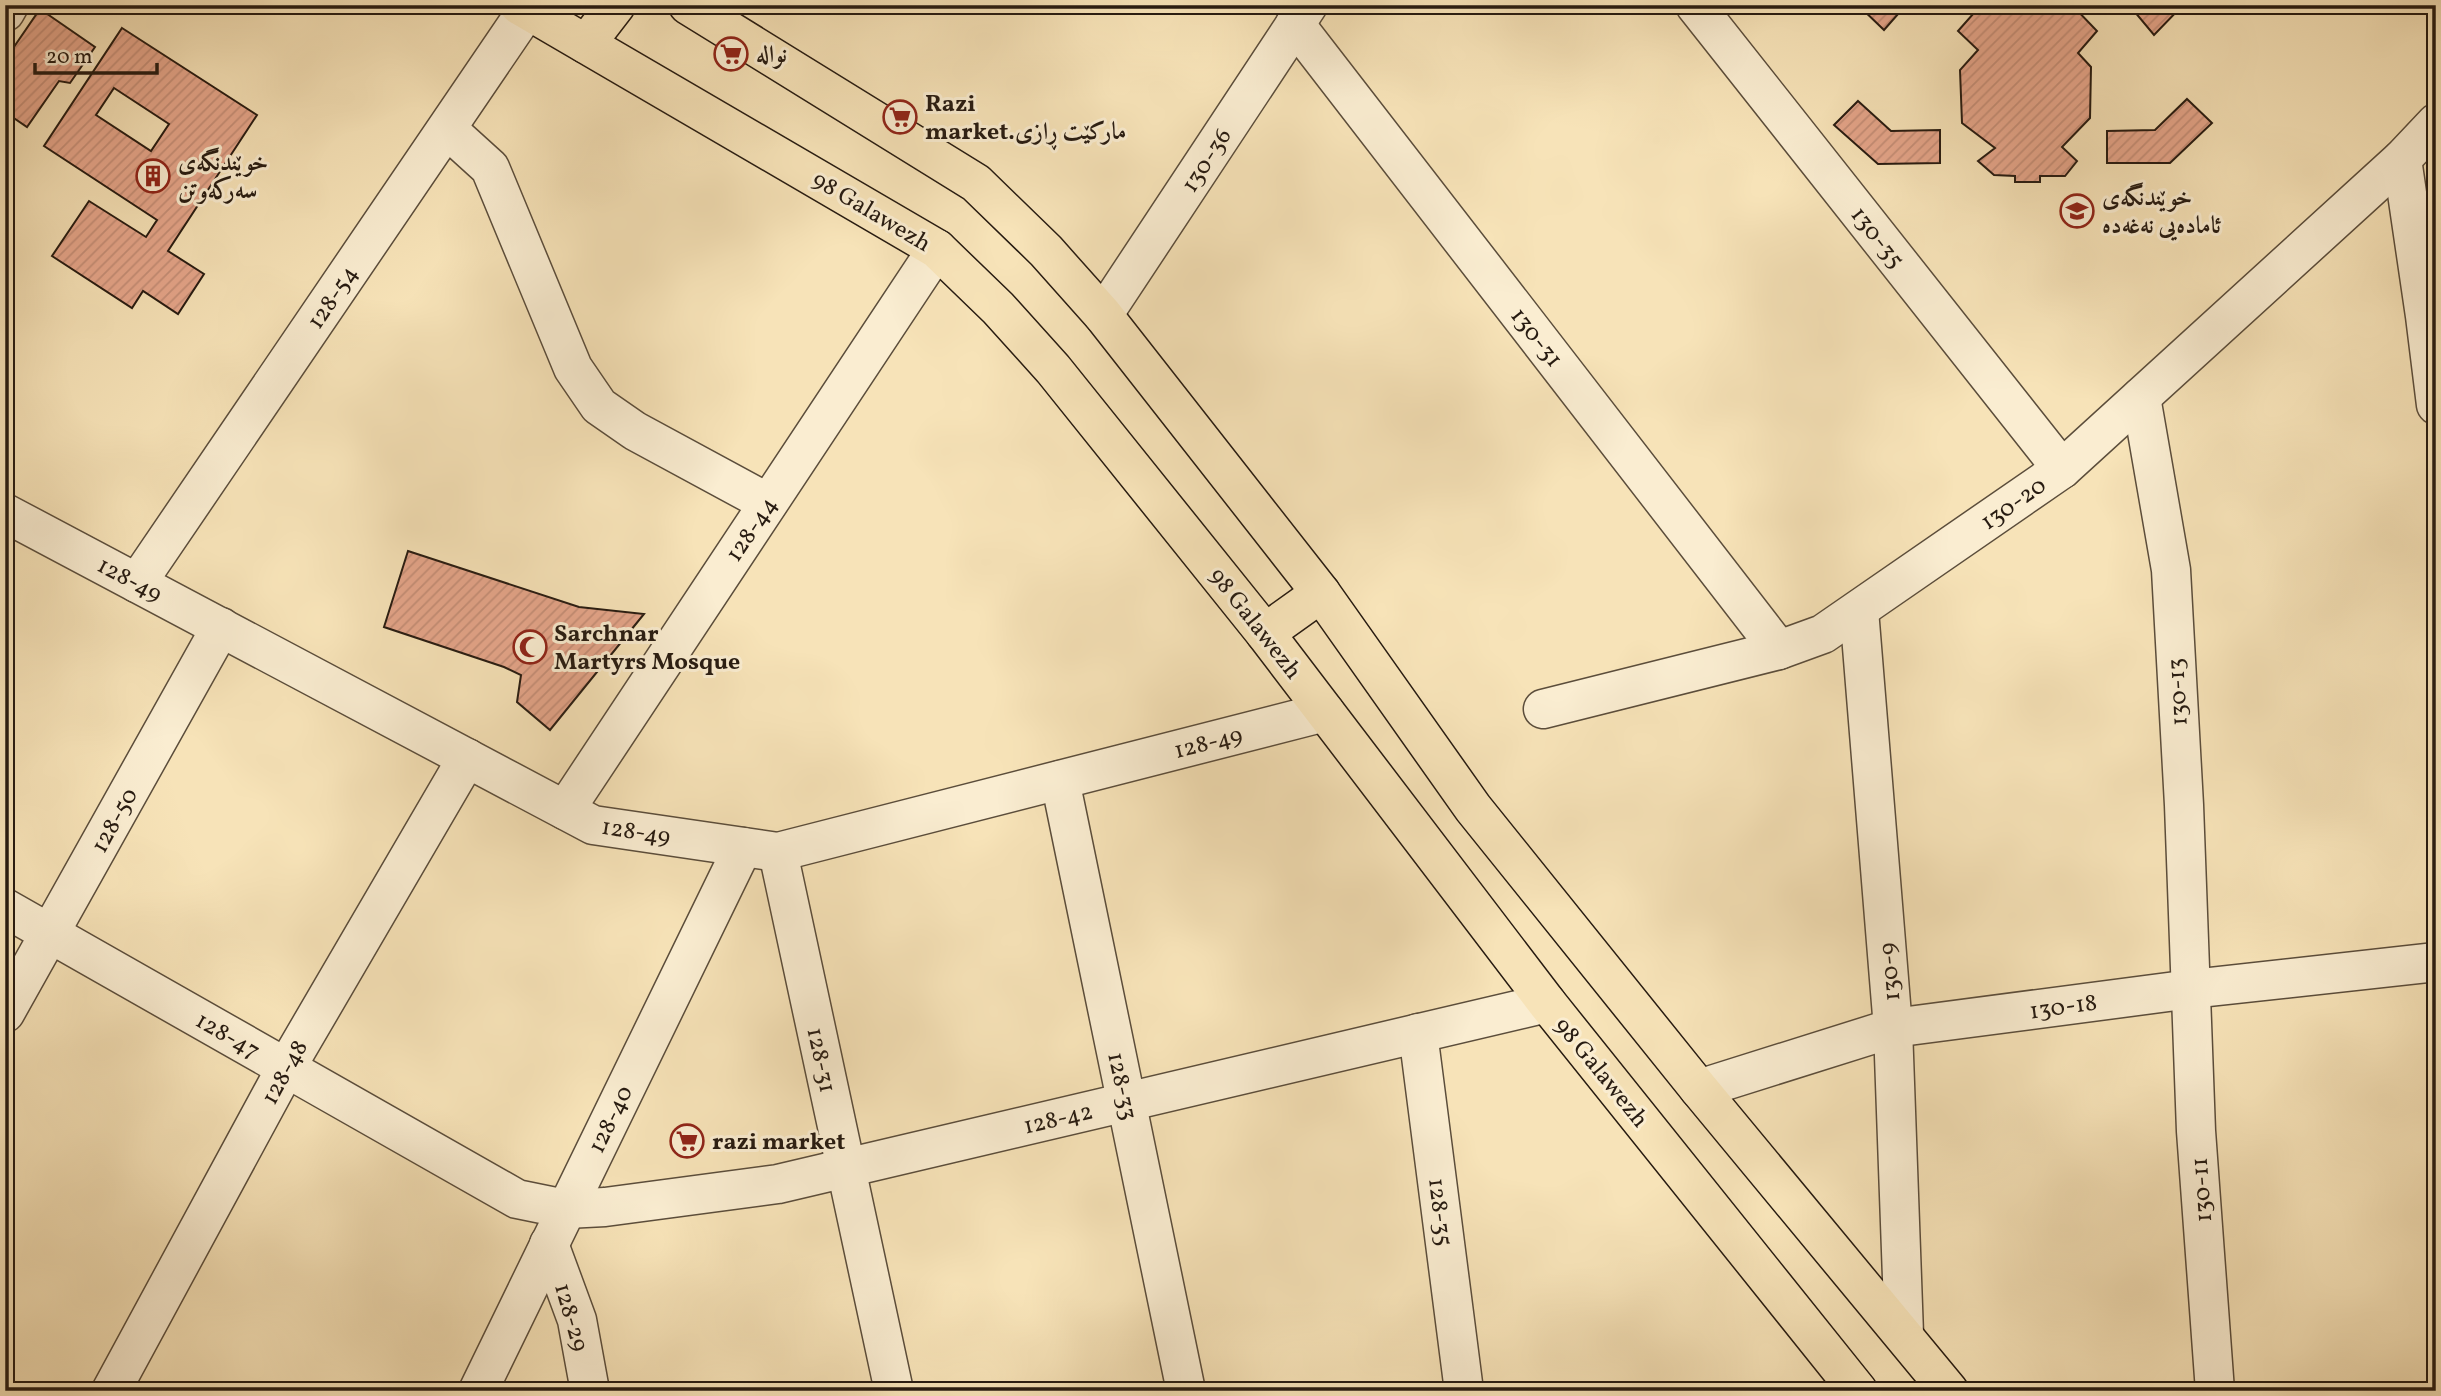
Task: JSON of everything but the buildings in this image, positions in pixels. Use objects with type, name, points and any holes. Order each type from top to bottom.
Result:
[{"type":"main road","points":[[586,44],[616,5]]},
{"type":"main road","points":[[688,5],[976,183],[1046,251],[1104,315],[1321,593],[1473,808],[1699,1089],[1949,1391]]},
{"type":"main road","name":"98 Galawezh","points":[[523,8],[937,249],[998,307],[1053,369],[1265,633],[1547,1003],[1858,1391]]},
{"type":"main road","points":[[1265,633],[1321,593]]},
{"type":"street","points":[[5,12],[9,5]]},
{"type":"street","name":"130-35","points":[[1695,5],[2062,469]]},
{"type":"street","name":"128-54","points":[[137,583],[447,129],[523,8]]},
{"type":"street","name":"130-36","points":[[1104,315],[1302,14]]},
{"type":"street","name":"130-31","points":[[1302,14],[1779,650]]},
{"type":"street","name":"130-20","points":[[1543,709],[1779,650],[1823,634],[2062,469],[2419,152],[2436,123]]},
{"type":"street","points":[[447,129],[490,168],[573,369],[599,406],[635,432],[768,503]]},
{"type":"street","points":[[2419,152],[2436,405]]},
{"type":"street","name":"128-44","points":[[565,810],[937,249]]},
{"type":"street","name":"130-13","points":[[2141,397],[2171,570],[2191,989]]},
{"type":"street","name":"128-49","points":[[5,513],[593,825],[760,850],[1060,780],[1325,712]]},
{"type":"street","name":"130-9","points":[[1859,610],[1893,1028],[1904,1334]]},
{"type":"street","name":"128-50","points":[[5,1013],[221,627]]},
{"type":"street","name":"128-48","points":[[111,1391],[286,1068],[467,758]]},
{"type":"street","name":"128-33","points":[[1060,780],[1186,1391]]},
{"type":"street","name":"128-31","points":[[760,850],[846,1168],[894,1391]]},
{"type":"street","name":"128-40","points":[[478,1391],[566,1209],[760,850]]},
{"type":"street","name":"128-47","points":[[5,908],[517,1199],[566,1209]]},
{"type":"street","name":"130-18","points":[[1699,1089],[1893,1028],[2191,989],[2436,962]]},
{"type":"street","name":"130-11","points":[[2191,989],[2196,1131],[2215,1391]]},
{"type":"street","name":"128-42","points":[[566,1209],[606,1207],[778,1184],[1547,1003]]},
{"type":"street","name":"128-35","points":[[1418,1033],[1464,1391]]},
{"type":"street","name":"128-29","points":[[549,1244],[577,1320],[590,1391]]},
{"type":"place","name":"نواله","points":[[731,54]]},
{"type":"place","name":"Razi market.مارکێت ڕازی","points":[[900,117]]},
{"type":"place","name":"خوێندنگەی سەرکەوتن","points":[[153,176]]},
{"type":"place","name":"خوێندنگەی ئامادەیی نەغەدە","points":[[2077,211]]},
{"type":"place","name":"Sarchnar Martyrs Mosque","points":[[530,647]]},
{"type":"place","name":"razi market","points":[[687,1141]]}]
